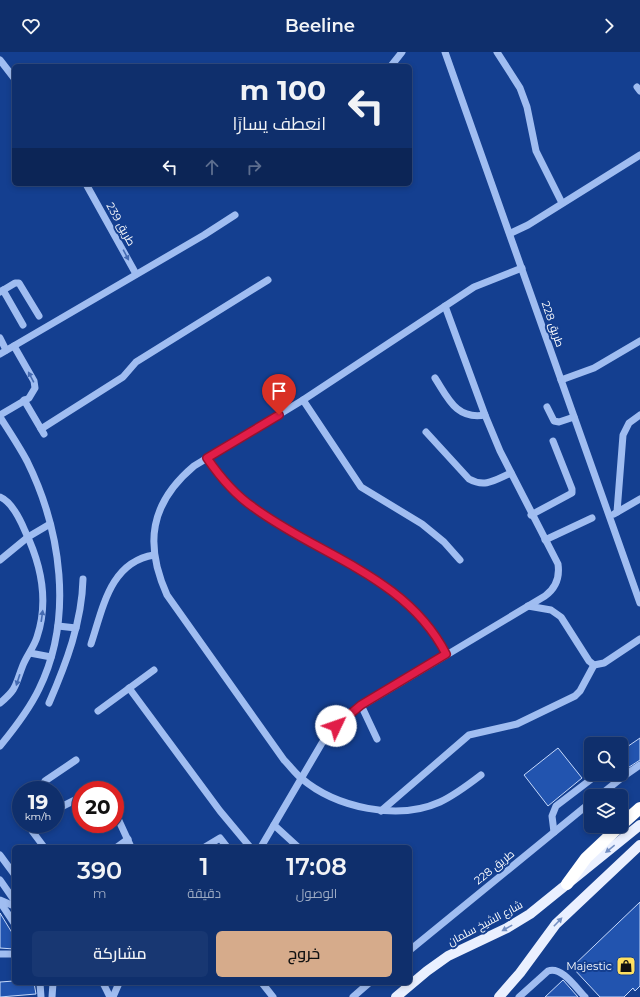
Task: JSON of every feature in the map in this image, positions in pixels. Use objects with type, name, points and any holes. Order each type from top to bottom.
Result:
[{"type":"highway","points":[[628,818],[640,808]]},
{"type":"highway","points":[[567,884],[593,850],[611,833]]},
{"type":"main road","name":"شارع الشيخ سلمان","points":[[412,984],[437,963],[459,950],[518,921],[567,884],[640,825]]},
{"type":"main road","points":[[499,997],[520,973],[544,938],[556,924],[640,845]]},
{"type":"main road","name":"شارع الشيخ سلمان","points":[[396,997],[410,985]]},
{"type":"street","points":[[393,64],[402,52]]},
{"type":"street","name":"طريق 228","points":[[445,52],[511,233],[574,417],[614,514],[640,603]]},
{"type":"street","points":[[497,52],[520,88],[527,107],[536,151],[562,203]]},
{"type":"street","points":[[0,60],[12,75]]},
{"type":"street","points":[[511,233],[640,155]]},
{"type":"street","name":"طريق 239","points":[[87,186],[136,274]]},
{"type":"street","points":[[0,338],[3,352],[235,215]]},
{"type":"street","points":[[481,775],[457,793],[440,802],[421,809],[401,812],[381,811],[343,801],[322,792],[301,778],[284,760],[168,595],[158,575],[154,555],[154,533],[157,519],[168,493],[182,476],[207,458],[303,400],[445,306],[490,280],[522,268]]},
{"type":"street","points":[[24,400],[43,432],[123,377],[136,362],[268,280]]},
{"type":"street","points":[[23,325],[1,291],[15,283],[19,283],[39,316]]},
{"type":"street","points":[[262,845],[322,743],[336,726],[361,705],[551,592],[558,579],[558,564],[510,473],[484,414],[445,306]]},
{"type":"street","points":[[561,380],[594,368],[640,342]]},
{"type":"street","points":[[0,746],[18,723],[39,690],[51,658],[58,626],[60,577],[50,524],[27,462],[0,416],[33,394],[35,385],[14,346]]},
{"type":"street","points":[[435,378],[457,410],[465,415],[475,416],[484,414]]},
{"type":"street","points":[[303,400],[361,486],[422,524],[444,542],[460,560]]},
{"type":"street","points":[[547,406],[552,419],[556,422],[574,417]]},
{"type":"street","points":[[614,514],[623,435],[629,423],[640,414]]},
{"type":"street","points":[[426,432],[469,479],[478,484],[490,482],[510,473]]},
{"type":"street","points":[[531,515],[572,493],[572,489],[553,441]]},
{"type":"street","points":[[207,458],[232,489],[252,506],[368,573],[392,590],[426,622],[446,654]]},
{"type":"street","points":[[0,497],[7,501],[28,537],[40,571],[43,602],[40,628],[30,653],[23,665],[15,689],[0,703]]},
{"type":"street","points":[[614,514],[640,499]]},
{"type":"street","points":[[546,540],[592,518]]},
{"type":"street","points":[[0,560],[28,537],[50,524]]},
{"type":"street","points":[[91,644],[110,589],[118,574],[138,559],[154,555]]},
{"type":"street","points":[[49,703],[65,664],[76,628],[81,606],[83,579]]},
{"type":"street","points":[[528,606],[551,610],[561,617],[589,661],[594,665],[604,663],[640,638]]},
{"type":"street","points":[[58,626],[76,628]]},
{"type":"street","points":[[30,653],[51,658]]},
{"type":"street","points":[[381,811],[469,735],[517,724],[575,696],[580,691],[594,665]]},
{"type":"street","points":[[98,711],[154,670]]},
{"type":"street","points":[[129,688],[220,811],[248,845]]},
{"type":"street","points":[[361,705],[377,739]]},
{"type":"street","points":[[45,781],[76,760]]},
{"type":"street","points":[[628,771],[640,766]]},
{"type":"street","points":[[554,832],[552,816],[556,806],[589,781]]},
{"type":"street","points":[[606,789],[614,781]]},
{"type":"street","name":"طريق 228","points":[[412,948],[584,808]]},
{"type":"street","points":[[274,825],[296,845]]},
{"type":"street","points":[[124,831],[130,845]]},
{"type":"street","points":[[34,833],[42,845]]},
{"type":"street","points":[[208,845],[220,838],[225,845]]},
{"type":"street","points":[[120,845],[128,839]]},
{"type":"street","points":[[0,855],[12,871]]},
{"type":"street","points":[[0,880],[12,897]]},
{"type":"street","points":[[0,901],[12,905]]},
{"type":"street","points":[[0,901],[3,911],[12,921]]},
{"type":"street","points":[[0,954],[12,954]]},
{"type":"street","points":[[519,997],[548,971],[553,969],[561,972],[585,997]]},
{"type":"street","points":[[40,985],[41,997],[52,994]]},
{"type":"street","points":[[104,985],[111,997],[119,985]]},
{"type":"street","points":[[264,985],[273,997]]},
{"type":"street","points":[[353,997],[367,985]]},
{"type":"building","points":[[640,738],[640,760],[628,768],[628,746]]},
{"type":"building","points":[[558,748],[582,778],[548,806],[524,775]]},
{"type":"building","points":[[640,902],[640,986],[635,991],[633,988],[624,997],[600,997],[572,967]]},
{"type":"building","points":[[0,913],[12,933],[12,949],[0,948]]},
{"type":"building","points":[[563,980],[578,997],[545,997]]},
{"type":"building","points":[[12,981],[12,985],[34,985],[36,994],[0,997],[0,982]]},
{"type":"place","name":"Majestic","points":[[626,966]]},
{"type":"route","points":[[279,415],[207,458],[214,469],[232,489],[263,514],[368,573],[392,590],[426,622],[434,632],[446,654],[361,705],[336,726]]}]
